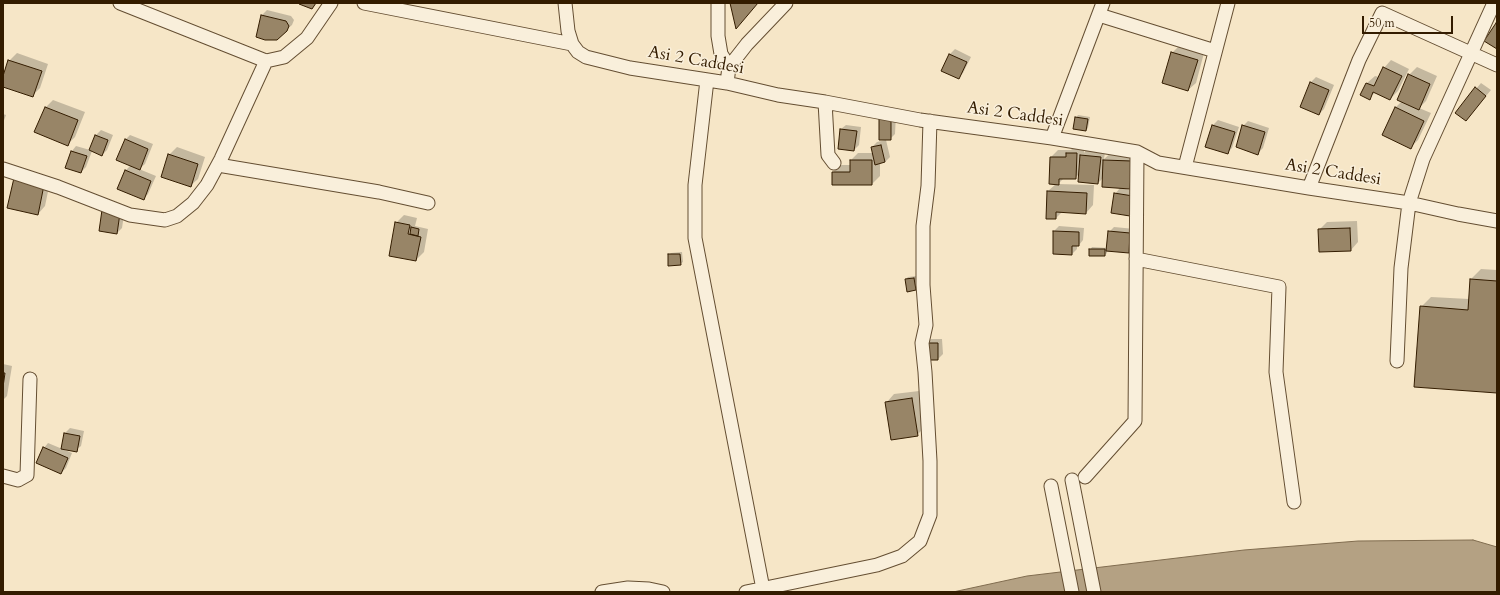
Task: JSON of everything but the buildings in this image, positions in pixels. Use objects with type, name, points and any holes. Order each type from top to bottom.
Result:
[{"type":"street","points":[[120,3],[266,61],[284,57],[307,38],[331,3]]},
{"type":"street","points":[[364,3],[572,44],[568,31],[565,3]]},
{"type":"street","points":[[718,3],[718,36],[721,54],[729,67]]},
{"type":"street","points":[[727,83],[729,67],[747,44],[786,3]]},
{"type":"street","points":[[1185,167],[1228,3]]},
{"type":"street","points":[[1397,361],[1401,268],[1409,203],[1423,159],[1494,3]]},
{"type":"street","points":[[1309,188],[1359,60],[1384,8],[1470,53],[1497,65]]},
{"type":"street","points":[[1052,138],[1101,9],[1215,50]]},
{"type":"street","name":"Asi 2 Caddesi","points":[[572,44],[578,52],[586,57],[630,68],[727,83],[778,95],[930,121],[1052,138],[1137,152],[1158,163],[1409,203],[1497,221]]},
{"type":"street","points":[[3,168],[58,187],[130,215],[165,220],[177,216],[193,203],[208,185],[266,61]]},
{"type":"street","points":[[707,80],[695,185],[695,238],[762,589]]},
{"type":"street","points":[[825,102],[828,155],[834,163]]},
{"type":"street","points":[[746,592],[877,565],[902,556],[920,540],[930,515],[930,461],[926,372],[922,342],[926,325],[923,285],[923,226],[928,186],[930,121]]},
{"type":"street","points":[[1094,592],[1078,479],[1135,421],[1137,152]]},
{"type":"street","points":[[218,165],[379,192],[428,204]]},
{"type":"street","points":[[1136,259],[1279,287],[1276,372],[1294,502]]},
{"type":"street","points":[[3,476],[18,480],[27,474],[30,379]]},
{"type":"street","points":[[1051,486],[1072,592]]},
{"type":"street","points":[[602,592],[628,588],[649,589],[663,592]]},
{"type":"shaded area","points":[[1473,540],[1497,547],[1497,592],[953,592],[1027,576],[1244,550],[1358,541]]}]
